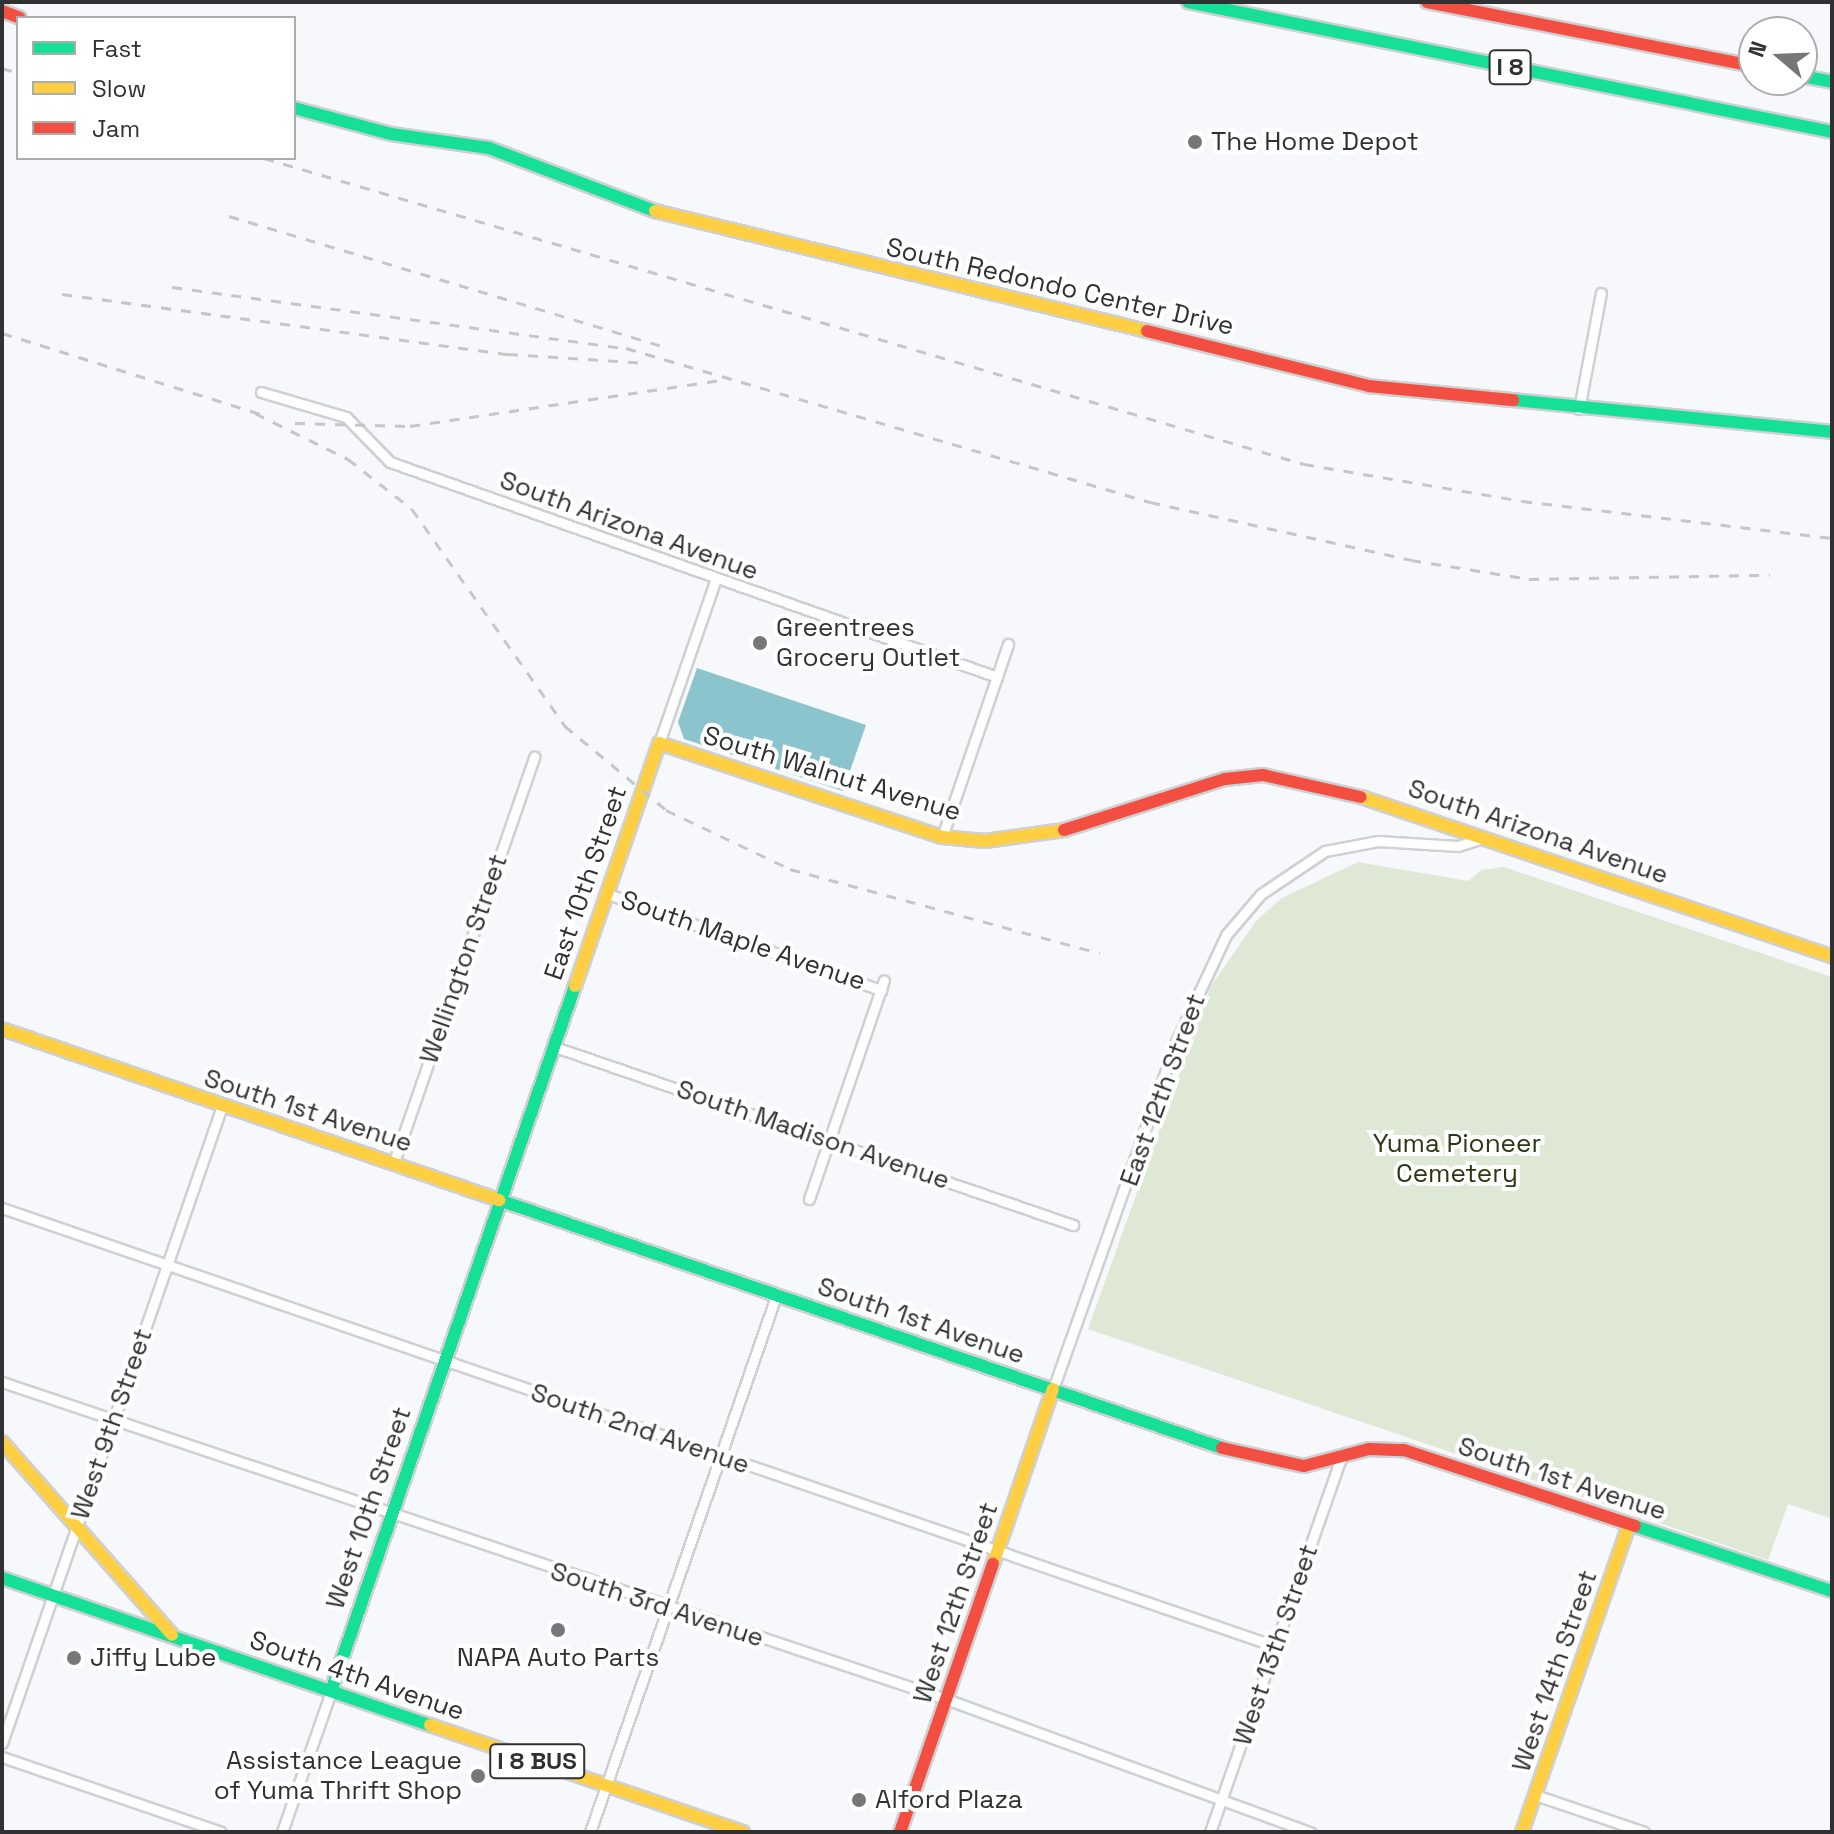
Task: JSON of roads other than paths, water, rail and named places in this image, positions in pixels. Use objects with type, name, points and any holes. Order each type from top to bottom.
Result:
[{"type":"main road","name":"I 8","points":[[1188,2],[1832,132]]},
{"type":"main road","name":"I 8","points":[[1427,2],[1738,63]]},
{"type":"main road","points":[[1465,2],[1495,16]]},
{"type":"main road","name":"South Redondo Center Drive","points":[[296,109],[391,134],[489,148],[620,202],[1369,386],[1832,432]]},
{"type":"main road","name":"South Walnut Avenue","points":[[659,743],[942,837],[1017,841],[1225,779]]},
{"type":"main road","name":"East 10th Street","points":[[498,1199],[659,743]]},
{"type":"main road","name":"South Arizona Avenue","points":[[1225,779],[1263,775],[1326,785],[1832,956]]},
{"type":"main road","name":"South 1st Avenue","points":[[2,1029],[1266,1463],[1304,1466],[1341,1457],[1404,1450],[1832,1591]]},
{"type":"main road","name":"West 10th Street","points":[[331,1691],[498,1199]]},
{"type":"main road","name":"West 12th Street","points":[[900,1832],[1053,1389]]},
{"type":"main road","points":[[2,1442],[172,1635]]},
{"type":"main road","name":"West 14th Street","points":[[1522,1832],[1629,1525]]},
{"type":"main road","name":"South 4th Avenue","points":[[2,1578],[743,1832]]},
{"type":"street","points":[[1579,409],[1601,293]]},
{"type":"street","name":"South Arizona Avenue","points":[[261,392],[346,417],[390,462],[715,581],[997,677]]},
{"type":"street","name":"East 10th Street","points":[[659,743],[715,581]]},
{"type":"street","points":[[942,837],[1008,644]]},
{"type":"street","name":"Wellington Street","points":[[394,1162],[534,757]]},
{"type":"street","name":"East 12th Street","points":[[1053,1389],[1175,1044],[1226,935],[1261,894],[1325,851],[1378,841],[1458,846],[1486,837]]},
{"type":"street","name":"South Maple Avenue","points":[[605,893],[881,990]]},
{"type":"street","points":[[809,1199],[884,980]]},
{"type":"street","name":"South Madison Avenue","points":[[552,1046],[1073,1225]]},
{"type":"street","name":"West 9th Street","points":[[2,1743],[222,1106]]},
{"type":"street","name":"South 2nd Avenue","points":[[2,1208],[1278,1647]]},
{"type":"street","points":[[590,1832],[776,1296]]},
{"type":"street","name":"South 3rd Avenue","points":[[2,1382],[666,1610],[946,1699],[1220,1802],[1310,1832]]},
{"type":"street","name":"West 13th Street","points":[[1210,1832],[1278,1647],[1341,1457]]},
{"type":"street","name":"West 10th Street","points":[[282,1832],[331,1691]]},
{"type":"street","points":[[2,1757],[221,1832]]},
{"type":"street","points":[[1535,1795],[1644,1832]]},
{"type":"water","points":[[697,668],[866,725],[843,791],[684,739],[678,722]]},
{"type":"railway","points":[[2,68],[16,72]]},
{"type":"railway","points":[[271,160],[1304,464],[1522,501],[1832,538]]},
{"type":"railway","points":[[229,216],[660,345]]},
{"type":"railway","points":[[172,287],[626,348],[1150,502],[1411,560],[1529,579],[1770,575]]},
{"type":"railway","points":[[62,294],[508,354],[648,363]]},
{"type":"railway","points":[[2,333],[264,415]]},
{"type":"railway","points":[[295,423],[410,426],[723,380]]},
{"type":"railway","points":[[255,413],[348,459],[412,509],[565,726],[666,810],[790,869],[1100,953]]},
{"type":"place","name":"The Home Depot","points":[[1195,142]]},
{"type":"place","name":"Greentrees Grocery Outlet","points":[[760,643]]},
{"type":"place","name":"NAPA Auto Parts","points":[[558,1630]]},
{"type":"place","name":"Jiffy Lube","points":[[74,1658]]},
{"type":"place","name":"Assistance League of Yuma Thrift Shop","points":[[478,1776]]},
{"type":"place","name":"Alford Plaza","points":[[859,1800]]},
{"type":"park label","name":"Yuma Pioneer Cemetery","points":[[1457,1159]]}]
